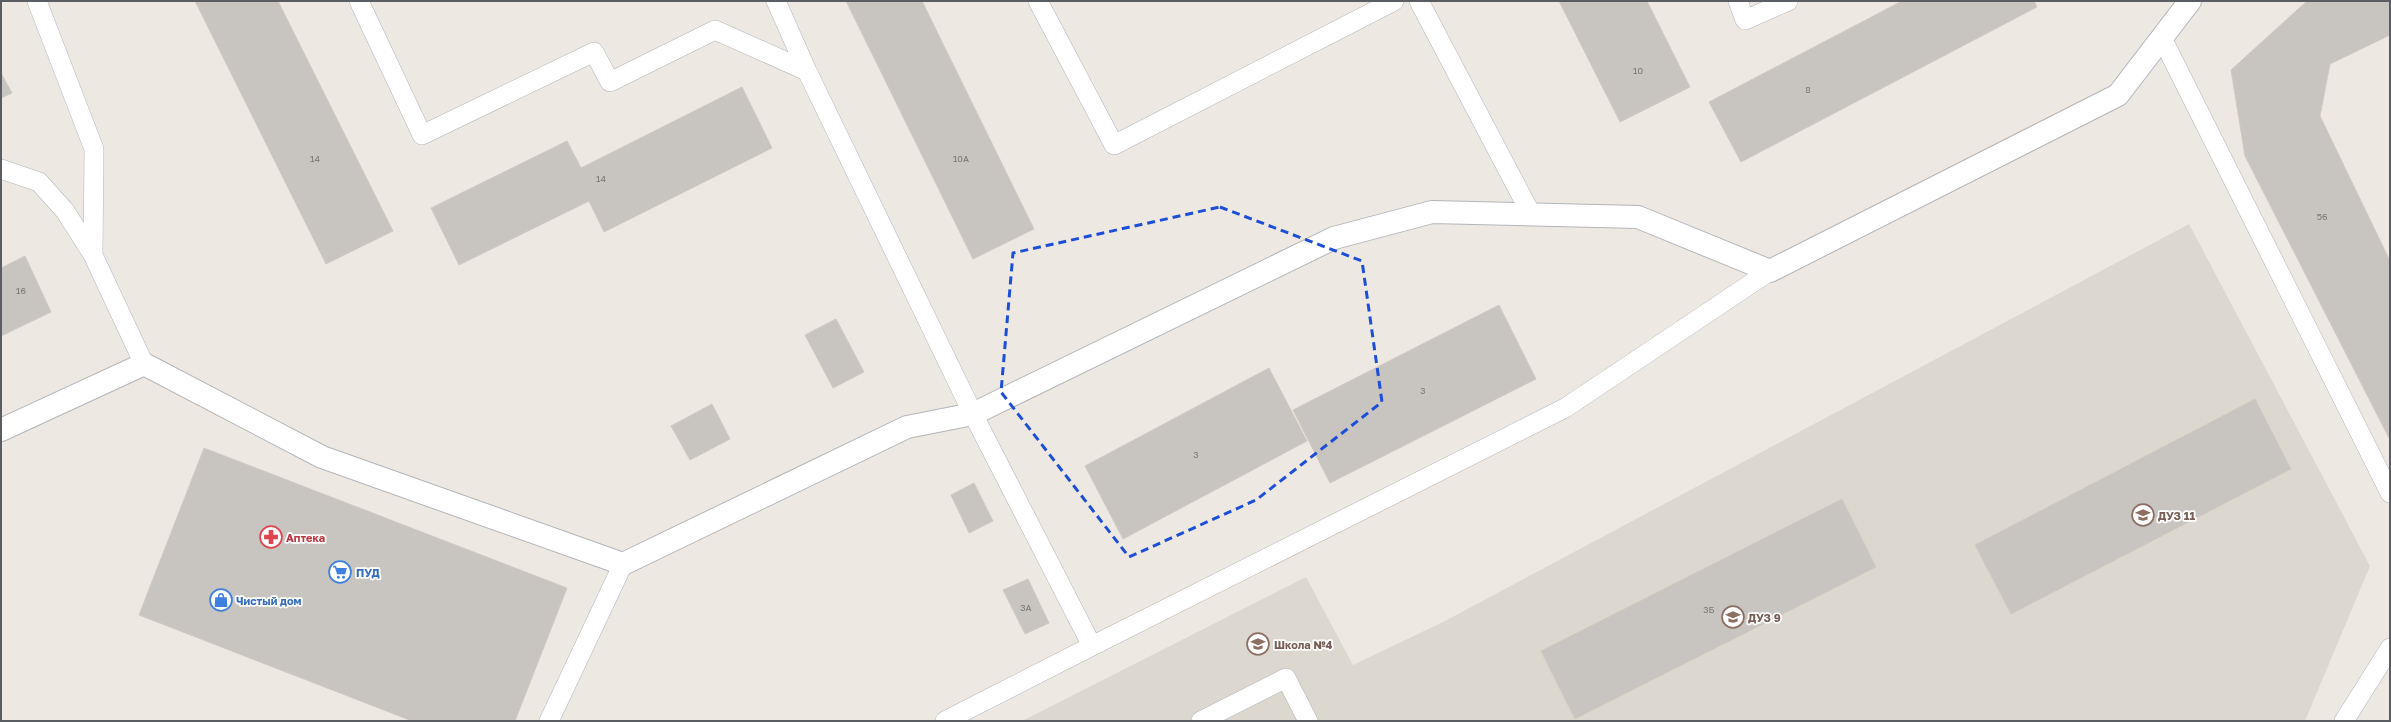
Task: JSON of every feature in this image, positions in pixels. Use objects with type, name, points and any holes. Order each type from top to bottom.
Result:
[{"type":"street","points":[[1,430],[144,364],[322,457],[623,564],[907,427],[973,414],[1334,238],[1432,212],[1638,217],[1770,271],[2118,95],[2190,1]]},
{"type":"lane","points":[[38,1],[94,149],[93,255]]},
{"type":"lane","points":[[359,1],[422,135],[594,52],[610,82],[715,30],[807,71]]},
{"type":"lane","points":[[776,1],[807,71],[973,414],[1092,646]]},
{"type":"lane","points":[[1046,3],[1114,145],[1394,1]]},
{"type":"lane","points":[[1419,1],[1531,214]]},
{"type":"lane","points":[[1738,1],[1745,20],[1788,1]]},
{"type":"lane","points":[[2162,38],[2390,493]]},
{"type":"lane","points":[[1,169],[39,182],[65,211],[93,255],[144,364]]},
{"type":"lane","points":[[945,721],[1565,408],[1770,271]]},
{"type":"lane","points":[[549,721],[623,564]]},
{"type":"lane","points":[[2344,721],[2390,648]]},
{"type":"lane","points":[[1201,721],[1286,678],[1308,721]]},
{"type":"highlighted area","points":[[1220,207],[1362,261],[1382,402],[1256,500],[1129,557],[1001,392],[1013,253]]},
{"type":"shaded area","points":[[2189,224],[2370,566],[2305,721],[1022,721],[1306,577],[1353,665],[1443,622]]},
{"type":"building","points":[[195,1],[278,1],[393,231],[326,264]]},
{"type":"building","points":[[846,1],[922,1],[1034,229],[973,259]]},
{"type":"building","points":[[1559,1],[1647,1],[1690,87],[1620,122]]},
{"type":"building","points":[[1902,1],[2034,1],[2037,7],[1741,162],[1709,102]]},
{"type":"building","points":[[2307,1],[2390,1],[2390,35],[2330,64],[2320,116],[2390,261],[2390,440],[2245,156],[2231,70]]},
{"type":"building","points":[[1,73],[12,93],[1,98]]},
{"type":"building","points":[[742,87],[772,148],[604,232],[589,201],[459,265],[431,208],[567,141],[581,168]]},
{"type":"building","points":[[25,256],[51,312],[1,336],[1,268]]},
{"type":"building","points":[[1499,305],[1536,379],[1330,483],[1293,410]]},
{"type":"building","points":[[836,319],[864,372],[833,388],[805,335]]},
{"type":"building","points":[[1269,368],[1307,441],[1123,539],[1085,466]]},
{"type":"building","points":[[2255,399],[2291,469],[2011,614],[1975,545]]},
{"type":"building","points":[[712,404],[730,439],[690,460],[671,426]]},
{"type":"building","name":"ПУД","points":[[204,448],[567,588],[515,721],[412,721],[139,615]]},
{"type":"building","points":[[974,483],[993,521],[969,533],[951,495]]},
{"type":"building","points":[[1842,499],[1876,567],[1575,719],[1541,651]]},
{"type":"building","points":[[1028,579],[1049,623],[1025,634],[1003,590]]},
{"type":"place","name":"ДУЗ 11","points":[[2143,515]]},
{"type":"place","name":"Аптека","points":[[271,537]]},
{"type":"place","name":"ПУД","points":[[340,572]]},
{"type":"place","name":"Чистый дом","points":[[221,600]]},
{"type":"place","name":"ДУЗ 9","points":[[1733,617]]},
{"type":"place","name":"Школа №4","points":[[1258,644]]}]
